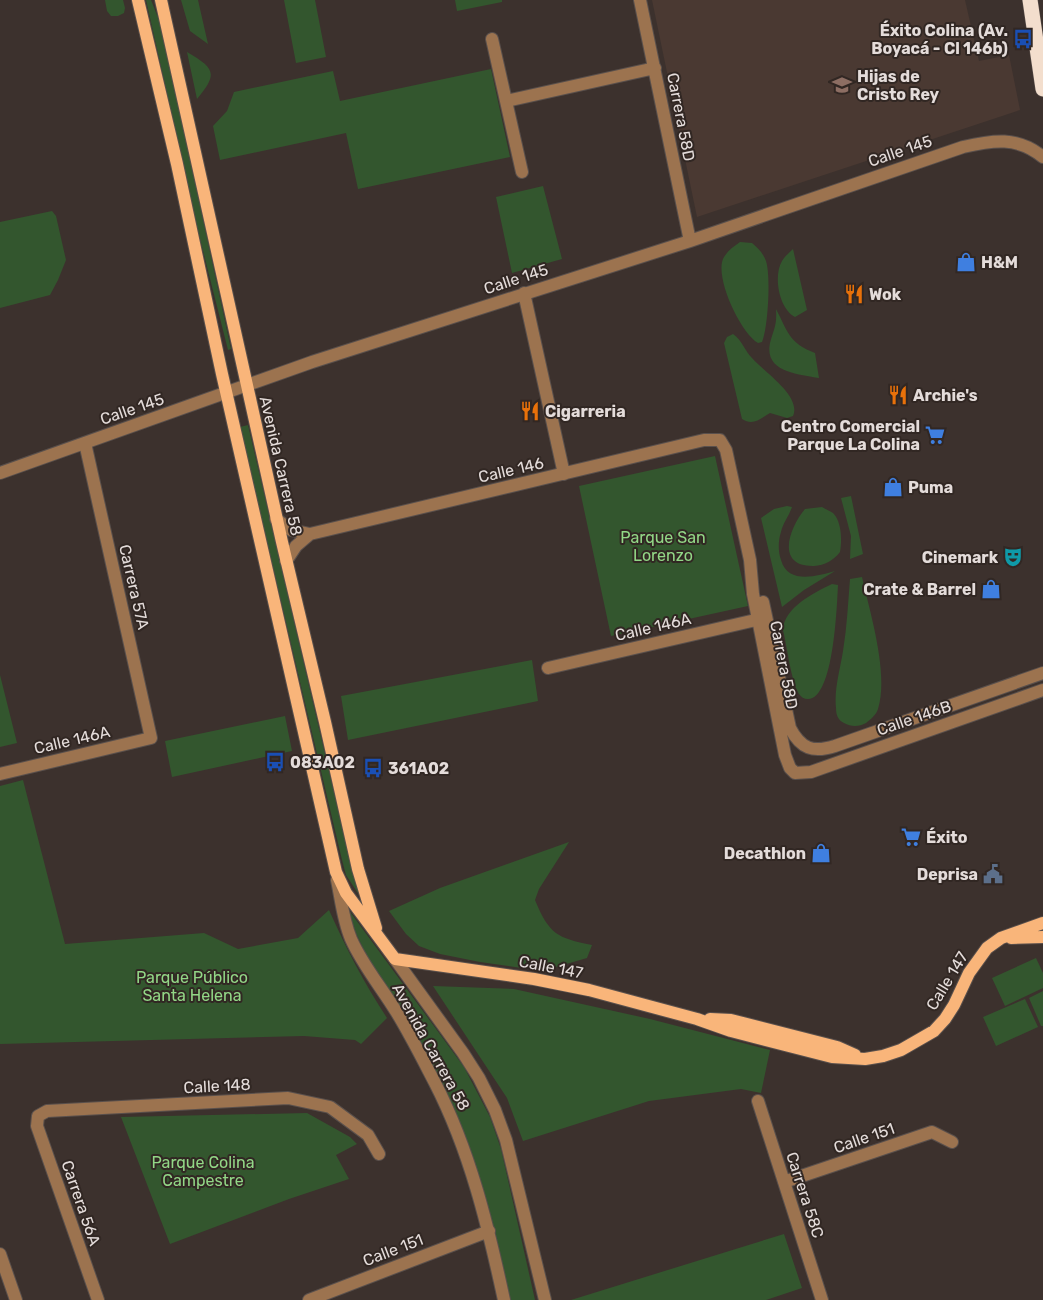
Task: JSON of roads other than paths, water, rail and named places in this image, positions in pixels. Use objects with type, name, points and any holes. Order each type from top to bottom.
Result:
[{"type":"highway","points":[[1030,0],[1043,88]]},
{"type":"main road","name":"Avenida Carrera 58","points":[[138,0],[177,164],[226,393],[336,872],[346,893],[395,960]]},
{"type":"main road","name":"Avenida Carrera 58","points":[[162,0],[276,519],[358,869],[379,937]]},
{"type":"main road","name":"Calle 147","points":[[395,960],[534,979],[589,990],[697,1019],[730,1031],[832,1057],[865,1059],[901,1050],[934,1031],[954,1005],[969,973],[987,948],[1001,938],[1043,923]]},
{"type":"main road","points":[[1001,938],[1043,937]]},
{"type":"main road","name":"Calle 147","points":[[697,1019],[731,1020],[785,1029],[865,1059]]},
{"type":"main road","points":[[772,1041],[778,1039],[785,1029]]},
{"type":"street","name":"Carrera 58D","points":[[640,0],[690,241]]},
{"type":"street","points":[[492,39],[522,172]]},
{"type":"street","points":[[506,101],[655,68]]},
{"type":"street","name":"Calle 145","points":[[2,468],[85,443],[312,362],[690,241],[963,147],[990,141],[1015,142],[1043,156]]},
{"type":"street","points":[[524,293],[564,474]]},
{"type":"street","name":"Calle 146","points":[[310,534],[704,440],[720,440]]},
{"type":"street","name":"Carrera 58D","points":[[720,440],[726,450],[750,560],[753,594],[762,619],[790,728],[794,736],[806,747]]},
{"type":"street","name":"Carrera 57A","points":[[85,443],[151,738]]},
{"type":"street","points":[[276,519],[291,530],[310,534]]},
{"type":"street","points":[[286,561],[296,546],[310,534]]},
{"type":"street","name":"Carrera 58D","points":[[762,619],[785,755],[790,768],[795,773]]},
{"type":"street","name":"Calle 146A","points":[[548,668],[762,619]]},
{"type":"street","name":"Calle 146B","points":[[806,747],[814,750],[835,746],[1043,673]]},
{"type":"street","name":"Calle 146B","points":[[795,773],[811,772],[1043,690]]},
{"type":"street","name":"Calle 146A","points":[[0,774],[151,738]]},
{"type":"street","name":"Avenida Carrera 58","points":[[336,872],[345,922],[351,938],[364,965],[397,1012],[452,1118],[489,1231],[504,1300]]},
{"type":"street","name":"Avenida Carrera 58","points":[[395,960],[463,1053],[479,1078],[495,1110],[506,1140],[545,1300]]},
{"type":"street","name":"Calle 148","points":[[38,1116],[47,1111],[288,1098],[330,1107],[368,1135],[379,1154]]},
{"type":"street","name":"Carrera 58C","points":[[758,1101],[822,1300]]},
{"type":"street","name":"Carrera 56A","points":[[38,1116],[37,1126],[98,1300]]},
{"type":"street","name":"Calle 151","points":[[784,1182],[932,1132],[952,1142]]},
{"type":"street","name":"Calle 151","points":[[309,1300],[489,1231]]},
{"type":"street","points":[[0,1254],[16,1300]]},
{"type":"place","name":"Éxito Colina (Av. Boyacá - Cl 146b)","points":[[1023,39]]},
{"type":"place","name":"Hijas de Cristo Rey","points":[[842,85]]},
{"type":"place","name":"H&M","points":[[966,262]]},
{"type":"place","name":"Wok","points":[[854,294]]},
{"type":"place","name":"Archie's","points":[[898,395]]},
{"type":"place","name":"Cigarreria","points":[[530,411]]},
{"type":"place","name":"Centro Comercial Parque La Colina","points":[[935,435]]},
{"type":"place","name":"Puma","points":[[893,487]]},
{"type":"place","name":"Cinemark","points":[[1013,557]]},
{"type":"place","name":"Crate & Barrel","points":[[991,589]]},
{"type":"place","name":"083A02","points":[[275,762]]},
{"type":"place","name":"361A02","points":[[373,768]]},
{"type":"place","name":"Éxito","points":[[911,837]]},
{"type":"place","name":"Decathlon","points":[[821,853]]},
{"type":"place","name":"Deprisa","points":[[993,874]]},
{"type":"park label","name":"Parque San Lorenzo","points":[[663,546]]},
{"type":"park label","name":"Parque Público Santa Helena","points":[[192,986]]},
{"type":"park label","name":"Parque Colina Campestre","points":[[203,1171]]}]
